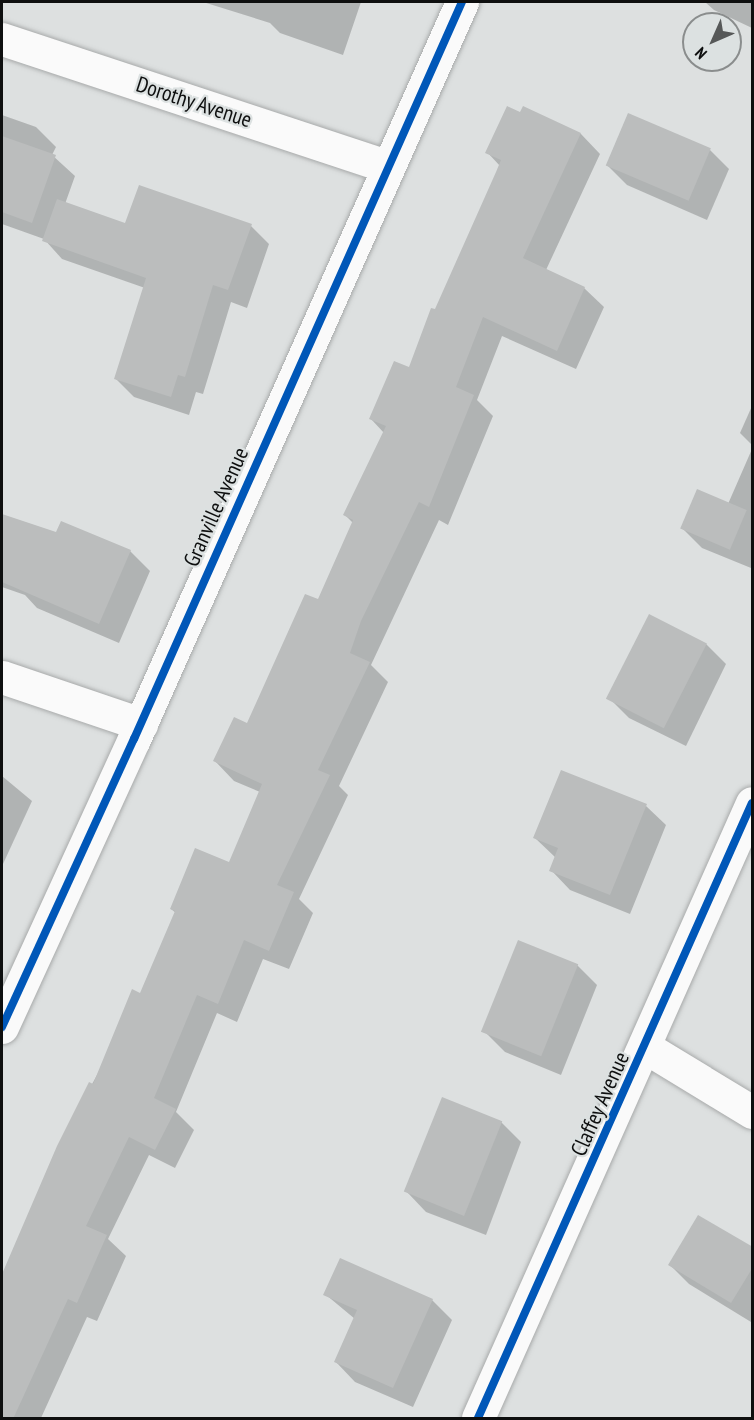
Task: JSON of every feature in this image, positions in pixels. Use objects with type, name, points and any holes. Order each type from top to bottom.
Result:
[{"type":"street","name":"Granville Avenue","points":[[2,1027],[141,724],[386,166],[462,2]]},
{"type":"street","name":"Dorothy Avenue","points":[[2,39],[386,166]]},
{"type":"street","points":[[2,677],[141,724]]},
{"type":"street","name":"Claffey Avenue","points":[[478,1419],[753,803]]},
{"type":"street","points":[[645,1047],[753,1112]]},
{"type":"building","points":[[507,106],[520,112],[523,106],[581,133],[523,258],[585,287],[557,351],[483,317],[456,387],[474,395],[429,507],[419,502],[361,621],[350,653],[370,662],[318,770],[330,775],[277,885],[294,892],[269,951],[244,940],[218,1004],[197,995],[154,1098],[176,1109],[155,1150],[129,1137],[86,1226],[107,1235],[77,1303],[68,1299],[13,1419],[2,1419],[2,1274],[57,1146],[89,1082],[93,1084],[132,989],[140,993],[175,911],[170,909],[195,848],[229,862],[262,784],[213,761],[234,717],[247,723],[305,594],[318,599],[353,520],[343,515],[386,426],[369,419],[394,361],[409,367],[431,308],[435,309],[496,172],[501,160],[485,153]]},
{"type":"building","points":[[628,113],[711,148],[689,201],[606,165]]},
{"type":"building","points":[[2,136],[56,155],[32,223],[2,212]]},
{"type":"building","points":[[139,185],[252,224],[228,290],[213,285],[185,377],[178,375],[171,397],[114,379],[146,278],[42,241],[57,199],[125,223]]},
{"type":"building","points":[[697,489],[747,510],[730,550],[680,529]]},
{"type":"building","points":[[2,514],[56,532],[61,521],[131,550],[99,624],[2,582]]},
{"type":"building","points":[[649,614],[707,644],[664,728],[606,699]]},
{"type":"building","points":[[561,770],[647,804],[610,895],[549,871],[558,848],[533,838]]},
{"type":"building","points":[[518,940],[578,964],[541,1056],[481,1032]]},
{"type":"building","points":[[442,1097],[502,1121],[464,1216],[404,1192]]},
{"type":"building","points":[[698,1215],[753,1247],[753,1267],[731,1303],[668,1265]]},
{"type":"building","points":[[340,1258],[433,1299],[393,1388],[334,1362],[357,1310],[323,1295]]},
{"type":"cycle path","points":[[2,1027],[134,739],[462,2]]},
{"type":"cycle path","points":[[478,1418],[752,803]]}]
